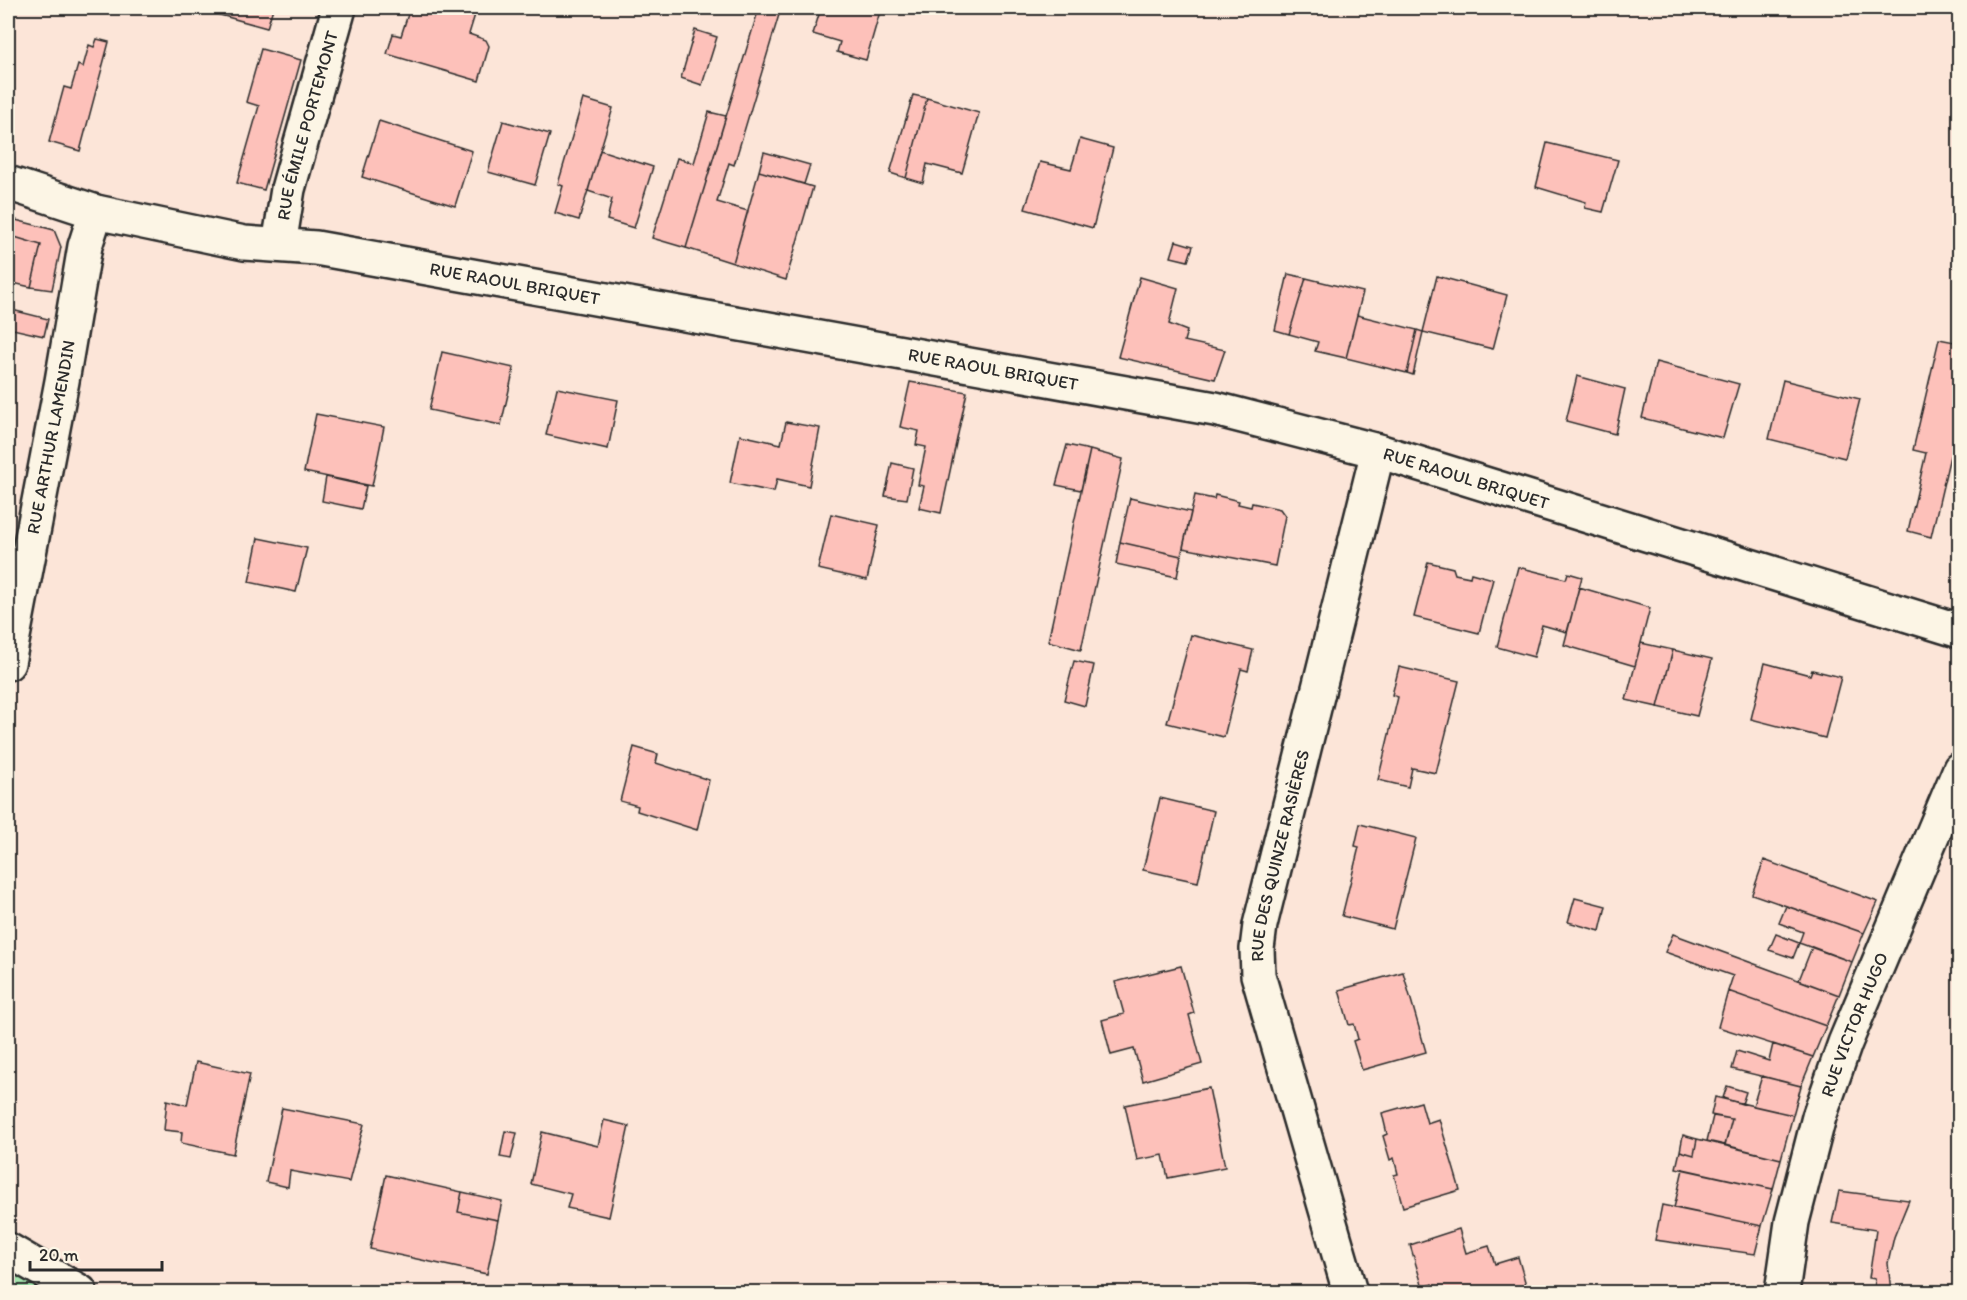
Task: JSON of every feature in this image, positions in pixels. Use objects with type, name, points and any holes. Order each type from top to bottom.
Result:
[{"type":"street","name":"RUE ÉMILE PORTEMONT","points":[[279,245],[288,189],[339,8]]},
{"type":"street","name":"RUE RAOUL BRIQUET","points":[[8,183],[96,212],[244,243],[316,248],[1215,409],[1378,451],[1959,631]]},
{"type":"street","name":"RUE ARTHUR LAMENDIN","points":[[8,663],[62,381],[84,246],[96,212]]},
{"type":"street","name":"RUE DES QUINZE RASIÈRES","points":[[1350,1293],[1258,975],[1257,949],[1260,925],[1378,451]]},
{"type":"street","name":"RUE VICTOR HUGO","points":[[1782,1293],[1792,1222],[1819,1117],[1845,1043],[1959,769]]},
{"type":"street","points":[[8,1250],[80,1293]]},
{"type":"green space","points":[[8,1266],[54,1292],[8,1292]]},
{"type":"building","points":[[195,8],[273,8],[267,28]]},
{"type":"building","points":[[410,8],[477,8],[469,34],[486,40],[489,46],[479,81],[387,54],[393,34],[401,36]]},
{"type":"building","points":[[759,8],[781,8],[734,165],[729,163],[717,202],[748,211],[733,263],[686,248]]},
{"type":"building","points":[[821,8],[881,8],[866,60],[837,52],[840,42],[813,34]]},
{"type":"building","points":[[695,30],[717,37],[702,85],[681,78]]},
{"type":"building","points":[[97,39],[109,42],[80,151],[49,142],[64,87],[71,89],[78,65],[83,67],[89,45],[94,47]]},
{"type":"building","points":[[261,49],[301,60],[264,190],[237,183],[259,106],[246,102]]},
{"type":"building","points":[[913,95],[927,98],[906,178],[890,173]]},
{"type":"building","points":[[927,98],[979,113],[962,173],[927,164],[923,183],[906,178]]},
{"type":"building","points":[[583,99],[613,108],[579,220],[555,213],[563,186],[558,184]]},
{"type":"building","points":[[709,112],[726,116],[686,248],[652,238],[677,158],[694,163]]},
{"type":"building","points":[[379,121],[472,151],[455,206],[362,177]]},
{"type":"building","points":[[503,121],[550,134],[535,185],[488,172]]},
{"type":"building","points":[[1080,139],[1113,148],[1093,228],[1025,209],[1040,162],[1071,169]]},
{"type":"building","points":[[1547,143],[1618,160],[1603,212],[1585,208],[1586,202],[1536,187]]},
{"type":"building","points":[[600,150],[653,167],[634,228],[607,220],[612,199],[588,191]]},
{"type":"building","points":[[764,152],[810,165],[804,184],[759,171]]},
{"type":"building","points":[[759,171],[813,187],[786,280],[733,263]]},
{"type":"building","points":[[8,218],[54,230],[61,247],[52,290],[31,287],[41,245],[8,235]]},
{"type":"building","points":[[8,235],[41,245],[31,287],[8,282]]},
{"type":"building","points":[[1176,241],[1193,246],[1188,261],[1171,257]]},
{"type":"building","points":[[1288,274],[1306,278],[1289,334],[1275,330]]},
{"type":"building","points":[[1437,276],[1507,295],[1493,349],[1423,332]]},
{"type":"building","points":[[1140,277],[1178,288],[1169,324],[1187,331],[1184,341],[1225,350],[1215,379],[1118,357]]},
{"type":"building","points":[[1306,278],[1363,292],[1346,358],[1315,351],[1318,342],[1289,334]]},
{"type":"building","points":[[8,309],[48,319],[44,336],[8,328]]},
{"type":"building","points":[[1357,315],[1417,330],[1407,373],[1346,358]]},
{"type":"building","points":[[1417,330],[1423,332],[1413,375],[1407,373]]},
{"type":"building","points":[[1939,339],[1960,343],[1960,458],[1950,456],[1931,537],[1908,531],[1926,453],[1913,450]]},
{"type":"building","points":[[442,352],[514,368],[501,425],[429,410]]},
{"type":"building","points":[[1656,362],[1739,384],[1723,438],[1642,418]]},
{"type":"building","points":[[1577,376],[1625,389],[1615,434],[1566,421]]},
{"type":"building","points":[[1783,380],[1860,399],[1845,458],[1769,439]]},
{"type":"building","points":[[910,382],[967,392],[941,513],[919,508],[924,486],[918,485],[926,447],[916,445],[919,431],[900,427]]},
{"type":"building","points":[[557,388],[618,400],[608,449],[546,435]]},
{"type":"building","points":[[316,414],[384,427],[372,486],[304,472]]},
{"type":"building","points":[[786,422],[820,428],[809,486],[777,479],[774,492],[730,483],[740,435],[781,444]]},
{"type":"building","points":[[1067,445],[1090,450],[1081,490],[1056,485]]},
{"type":"building","points":[[1090,450],[1123,459],[1081,650],[1048,641]]},
{"type":"building","points":[[892,463],[913,468],[907,499],[885,496]]},
{"type":"building","points":[[326,477],[366,486],[361,509],[322,501]]},
{"type":"building","points":[[1195,495],[1214,499],[1215,495],[1239,501],[1238,504],[1251,507],[1252,503],[1280,509],[1285,516],[1275,566],[1183,548]]},
{"type":"building","points":[[1130,498],[1191,512],[1181,556],[1120,542]]},
{"type":"building","points":[[831,514],[879,525],[867,580],[818,569]]},
{"type":"building","points":[[258,538],[307,548],[296,592],[249,582]]},
{"type":"building","points":[[1120,542],[1181,556],[1177,577],[1116,564]]},
{"type":"building","points":[[1428,562],[1453,568],[1455,574],[1470,577],[1471,573],[1493,579],[1479,633],[1414,617]]},
{"type":"building","points":[[1518,567],[1566,579],[1568,573],[1582,577],[1567,632],[1542,625],[1534,657],[1497,647]]},
{"type":"building","points":[[1579,587],[1650,608],[1635,666],[1564,645]]},
{"type":"building","points":[[1191,635],[1253,650],[1248,671],[1241,669],[1224,737],[1167,723]]},
{"type":"building","points":[[1641,643],[1673,650],[1658,707],[1626,700]]},
{"type":"building","points":[[1673,650],[1712,659],[1697,716],[1658,707]]},
{"type":"building","points":[[1074,661],[1094,665],[1085,706],[1064,700]]},
{"type":"building","points":[[1765,663],[1810,675],[1812,670],[1841,677],[1825,738],[1751,719]]},
{"type":"building","points":[[1399,667],[1459,681],[1436,773],[1412,768],[1408,787],[1378,780],[1398,697],[1392,695]]},
{"type":"building","points":[[634,747],[658,754],[656,763],[709,780],[697,830],[637,811],[638,806],[620,801]]},
{"type":"building","points":[[1160,798],[1214,811],[1198,882],[1143,870]]},
{"type":"building","points":[[1360,824],[1416,838],[1393,929],[1342,916],[1359,847],[1355,846]]},
{"type":"building","points":[[1764,860],[1878,902],[1864,933],[1752,894]]},
{"type":"building","points":[[1575,898],[1606,906],[1600,931],[1568,922]]},
{"type":"building","points":[[1786,906],[1864,933],[1852,962],[1799,943],[1803,932],[1779,923]]},
{"type":"building","points":[[1673,934],[1839,995],[1826,1026],[1728,991],[1733,976],[1665,952]]},
{"type":"building","points":[[1776,934],[1799,943],[1793,958],[1769,950]]},
{"type":"building","points":[[1812,947],[1852,962],[1839,995],[1799,980]]},
{"type":"building","points":[[1181,966],[1194,1013],[1189,1015],[1202,1064],[1143,1081],[1134,1049],[1111,1055],[1102,1020],[1124,1014],[1115,982]]},
{"type":"building","points":[[1403,972],[1426,1052],[1362,1070],[1353,1041],[1358,1039],[1354,1024],[1349,1025],[1339,990]]},
{"type":"building","points":[[1728,991],[1826,1026],[1813,1057],[1718,1027]]},
{"type":"building","points":[[1773,1044],[1813,1057],[1801,1086],[1732,1069],[1737,1051],[1769,1061]]},
{"type":"building","points":[[196,1062],[250,1074],[233,1154],[181,1143],[182,1132],[164,1130],[167,1100],[187,1105]]},
{"type":"building","points":[[1762,1076],[1801,1086],[1793,1115],[1753,1106]]},
{"type":"building","points":[[1727,1086],[1746,1092],[1742,1104],[1723,1098]]},
{"type":"building","points":[[1209,1088],[1225,1167],[1168,1178],[1163,1155],[1137,1160],[1125,1105]]},
{"type":"building","points":[[1715,1097],[1793,1115],[1781,1159],[1725,1145],[1732,1119],[1711,1115]]},
{"type":"building","points":[[1421,1102],[1427,1123],[1439,1119],[1460,1190],[1403,1207],[1394,1175],[1398,1174],[1394,1158],[1390,1160],[1383,1136],[1387,1134],[1382,1113]]},
{"type":"building","points":[[282,1108],[364,1124],[349,1182],[290,1171],[288,1187],[266,1182]]},
{"type":"building","points":[[1713,1116],[1732,1119],[1725,1145],[1707,1141]]},
{"type":"building","points":[[604,1120],[629,1126],[609,1217],[567,1208],[571,1194],[531,1184],[542,1132],[598,1146]]},
{"type":"building","points":[[505,1131],[517,1133],[511,1159],[500,1157]]},
{"type":"building","points":[[1683,1135],[1697,1139],[1694,1155],[1680,1151]]},
{"type":"building","points":[[1697,1139],[1781,1159],[1773,1189],[1676,1168],[1680,1151],[1694,1155]]},
{"type":"building","points":[[1683,1169],[1773,1189],[1762,1226],[1674,1208]]},
{"type":"building","points":[[386,1175],[462,1192],[458,1212],[498,1220],[487,1274],[370,1249]]},
{"type":"building","points":[[1839,1191],[1909,1200],[1894,1237],[1888,1263],[1891,1292],[1874,1292],[1875,1279],[1869,1278],[1876,1230],[1832,1223]]},
{"type":"building","points":[[462,1192],[502,1201],[498,1220],[458,1212]]},
{"type":"building","points":[[1662,1205],[1762,1226],[1755,1254],[1655,1240]]},
{"type":"building","points":[[1459,1229],[1466,1253],[1489,1246],[1495,1264],[1518,1257],[1528,1292],[1434,1292],[1432,1284],[1423,1288],[1410,1245]]},
{"type":"building","points":[[1261,1286],[1263,1292],[1230,1292]]}]
